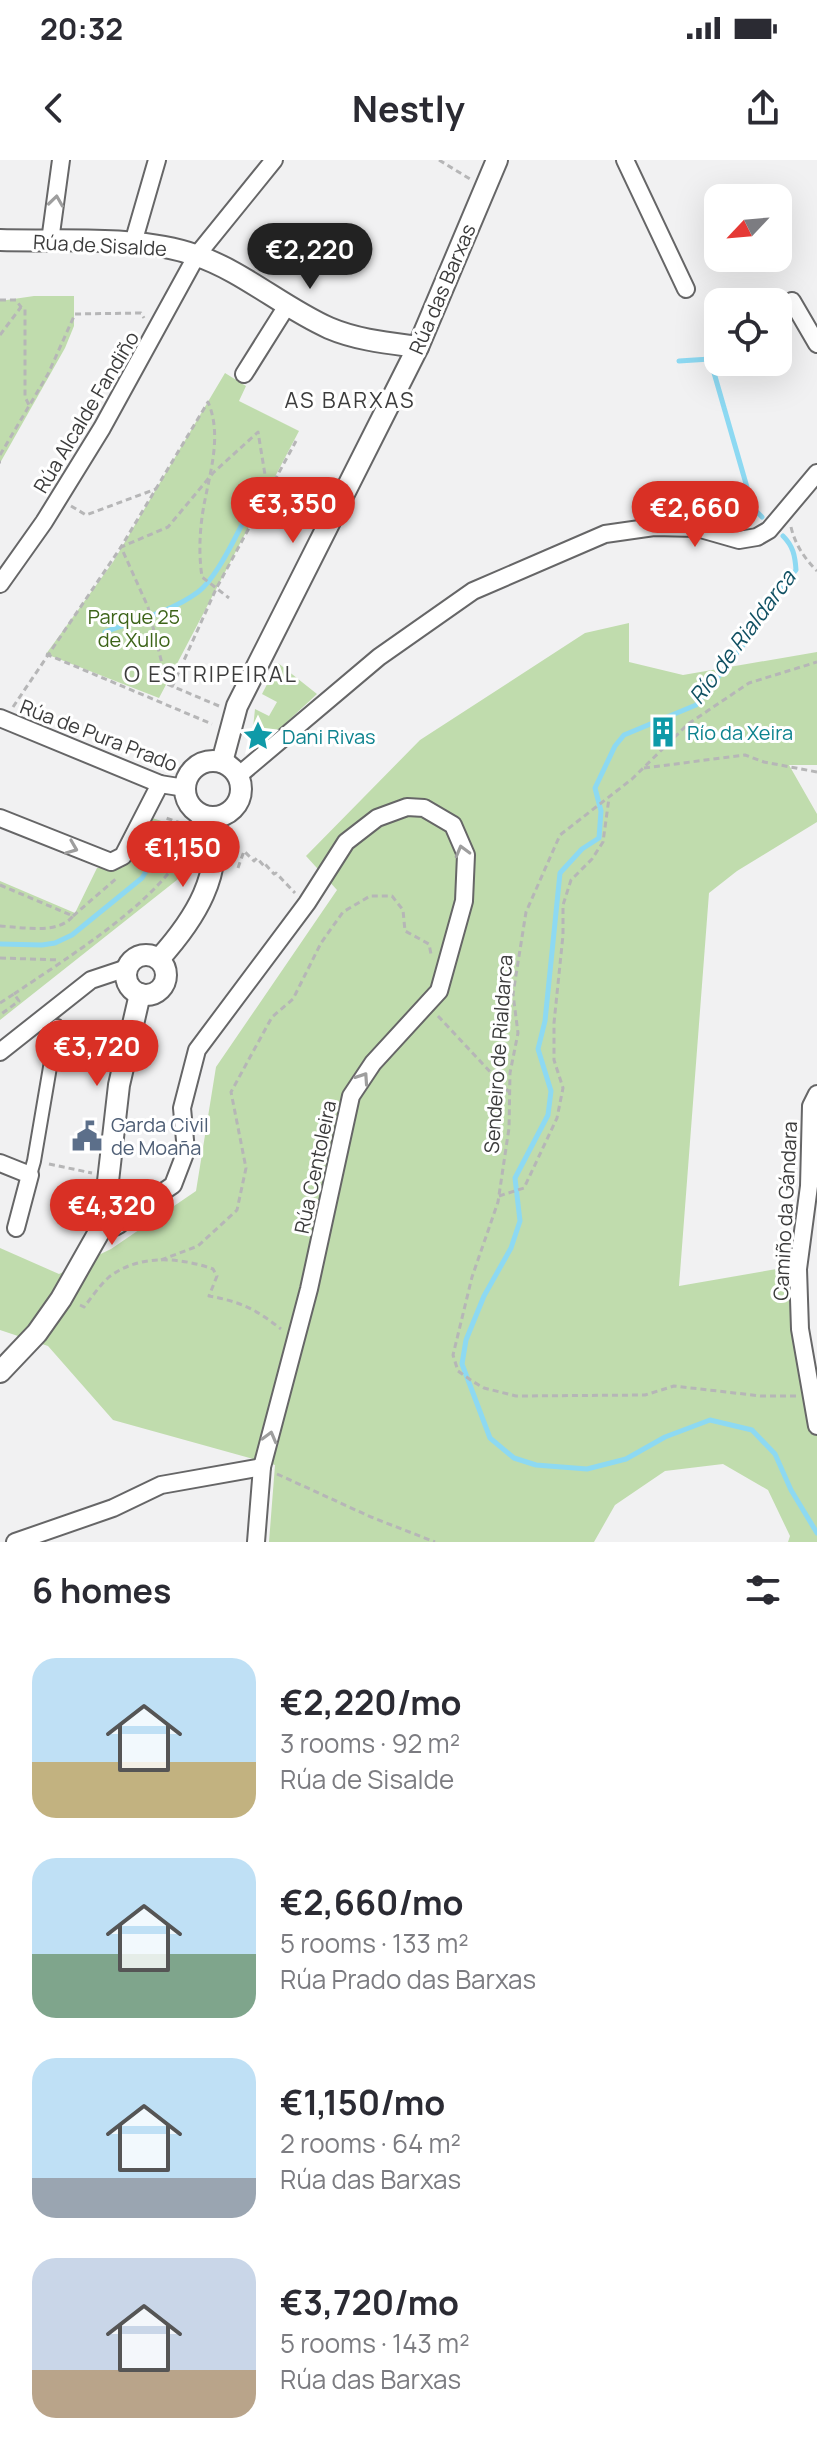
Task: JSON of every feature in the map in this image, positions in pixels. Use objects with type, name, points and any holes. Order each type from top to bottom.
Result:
[{"type":"street","points":[[50,241],[61,160]]},
{"type":"street","points":[[133,243],[157,160]]},
{"type":"street","name":"Rúa Alcalde Fandiño","points":[[0,584],[59,500],[154,337],[197,255],[274,160]]},
{"type":"street","name":"Rúa das Barxas","points":[[222,762],[229,731],[243,695],[418,347],[497,160]]},
{"type":"street","points":[[625,160],[686,289]]},
{"type":"street","name":"Rúa de Sisalde","points":[[0,240],[133,243],[168,247],[197,255],[241,276],[329,328],[371,340],[418,347]]},
{"type":"street","points":[[792,301],[817,344]]},
{"type":"street","points":[[244,374],[288,304]]},
{"type":"street","points":[[238,776],[379,657],[473,591],[605,534],[654,527],[697,528],[739,540],[757,537],[769,530],[788,510],[817,473]]},
{"type":"street","name":"Rúa de Pura Prado","points":[[2,719],[160,784],[185,788]]},
{"type":"street","points":[[212,761],[222,762],[238,776],[241,786],[237,805],[231,812],[212,818],[195,812],[185,797],[185,788],[193,769],[212,761]]},
{"type":"street","points":[[0,818],[111,862],[123,856],[160,784]]},
{"type":"street","name":"Rúa Centoleira","points":[[126,1206],[148,1202],[173,1185],[186,1151],[182,1108],[197,1050],[307,903],[346,842],[377,818],[407,807],[424,808],[453,825],[466,855],[464,901],[439,991],[373,1063],[351,1096],[294,1346],[262,1467],[256,1542]]},
{"type":"street","points":[[159,959],[183,932],[205,894],[216,838],[212,818]]},
{"type":"street","points":[[140,955],[159,959],[166,970],[165,982],[152,995],[140,994],[129,987],[125,974],[130,962],[140,955]]},
{"type":"street","points":[[0,1052],[91,980],[127,968]]},
{"type":"street","points":[[107,1183],[123,1197],[126,1206],[124,1217],[115,1225],[103,1225],[94,1220],[90,1211],[91,1201],[107,1183],[119,1085],[140,994]]},
{"type":"street","points":[[16,1228],[32,1168],[57,1026]]},
{"type":"street","name":"Camiño da Gándara","points":[[817,1094],[811,1106],[809,1186],[798,1269],[800,1329],[817,1426]]},
{"type":"street","points":[[0,1163],[32,1168]]},
{"type":"street","points":[[0,1372],[37,1333],[61,1299],[103,1225]]},
{"type":"street","points":[[15,1542],[113,1508],[161,1485],[262,1467]]},
{"type":"path","points":[[439,160],[485,188]]},
{"type":"path","points":[[0,300],[16,300],[25,309],[25,397],[29,405]]},
{"type":"path","points":[[0,335],[21,307]]},
{"type":"path","points":[[0,455],[48,374],[75,314],[141,313],[154,337]]},
{"type":"path","points":[[2,719],[121,547],[208,402],[214,422],[213,473],[206,492],[199,558],[202,577],[229,598]]},
{"type":"path","points":[[121,547],[168,527],[213,473],[258,432],[268,493]]},
{"type":"path","points":[[172,687],[216,589],[296,441]]},
{"type":"path","points":[[59,500],[86,515],[156,489]]},
{"type":"path","points":[[788,510],[794,539],[817,571]]},
{"type":"path","points":[[121,547],[153,621],[167,684],[219,706]]},
{"type":"path","points":[[46,654],[229,731]]},
{"type":"path","name":"Sendeiro de Rialdarca","points":[[812,1396],[761,1396],[674,1386],[645,1395],[516,1396],[484,1388],[472,1381],[458,1371],[453,1355],[472,1277],[486,1244],[499,1196],[509,1128],[510,1073],[518,1033],[513,994],[526,912],[560,835],[604,803],[688,724],[749,683],[817,662]]},
{"type":"path","points":[[644,768],[745,755],[764,762],[817,772]]},
{"type":"path","points":[[499,1196],[524,1188],[557,1118],[563,1088],[554,1060],[554,1023],[563,905],[571,880],[592,859],[603,842],[609,798]]},
{"type":"path","points":[[0,1003],[112,924],[172,870],[192,827],[158,815],[156,819]]},
{"type":"path","points":[[238,868],[244,851],[254,861],[257,858],[276,873],[307,903]]},
{"type":"path","points":[[0,926],[51,927],[68,922],[118,877]]},
{"type":"path","points":[[0,885],[73,916]]},
{"type":"path","points":[[161,1260],[198,1246],[237,1210],[246,1168],[231,1092],[272,1017],[293,999],[321,943],[343,912],[370,896],[392,896],[403,910],[405,931],[429,944],[431,956]]},
{"type":"path","points":[[0,958],[62,960]]},
{"type":"path","points":[[0,1015],[19,1001],[14,994]]},
{"type":"path","points":[[427,1004],[509,1092]]},
{"type":"path","points":[[32,1168],[107,1183]]},
{"type":"path","points":[[61,1299],[84,1307],[109,1278],[139,1260],[196,1263],[213,1269],[217,1276],[209,1296],[238,1301],[252,1308],[283,1330],[294,1346]]},
{"type":"path","points":[[262,1467],[371,1517],[435,1542]]},
{"type":"green space","points":[[34,296],[74,296],[74,326],[65,348],[0,463],[0,301]]},
{"type":"green space","name":"Parque 25 de Xullo","points":[[225,373],[246,386],[239,401],[299,431],[159,698],[46,654],[113,562]]},
{"type":"green space","points":[[629,623],[629,662],[683,675],[817,652],[817,765],[789,765],[817,814],[817,822],[737,871],[709,893],[679,1286],[794,1266],[817,1407],[817,1542],[788,1542],[790,1536],[768,1490],[723,1464],[665,1471],[615,1505],[594,1542],[269,1542],[275,1465],[113,1420],[48,1346],[0,1330],[0,1248],[59,1274],[111,1249],[196,1191],[216,1067],[337,890],[306,856],[420,740],[585,633]]},
{"type":"green space","points":[[278,663],[317,694],[260,747],[251,747],[255,709],[269,716],[277,702],[262,694]]},
{"type":"green space","points":[[152,818],[196,832],[198,851],[187,872],[0,1020],[0,881],[75,913],[97,868],[122,868]]},
{"type":"waterway","name":"Río de Rialdarca","points":[[679,361],[710,359],[753,508],[762,517]]},
{"type":"waterway","points":[[105,632],[165,610],[198,592],[222,563],[254,501]]},
{"type":"waterway","name":"Río de Rialdarca","points":[[783,536],[793,551],[796,570],[760,613],[751,635],[696,705],[624,735],[615,746],[595,788],[601,811],[599,838],[582,849],[560,873],[545,1021],[538,1049],[551,1091],[548,1115],[515,1178],[520,1221],[511,1248],[484,1296],[466,1340],[462,1364],[490,1438],[514,1458],[536,1465],[587,1469],[626,1459],[665,1437],[710,1420],[752,1430],[775,1454],[791,1490],[817,1533]]},
{"type":"waterway","points":[[0,944],[42,945],[72,935],[142,878],[172,829]]},
{"type":"place","name":"Río da Xeira","points":[[663,732]]},
{"type":"place","name":"Dani Rivas","points":[[258,736]]},
{"type":"place","name":"Garda Civil de Moaña","points":[[87,1136]]},
{"type":"district","name":"AS BARXAS","points":[[350,400]]},
{"type":"district","name":"O ESTRIPEIRAL","points":[[211,674]]}]
